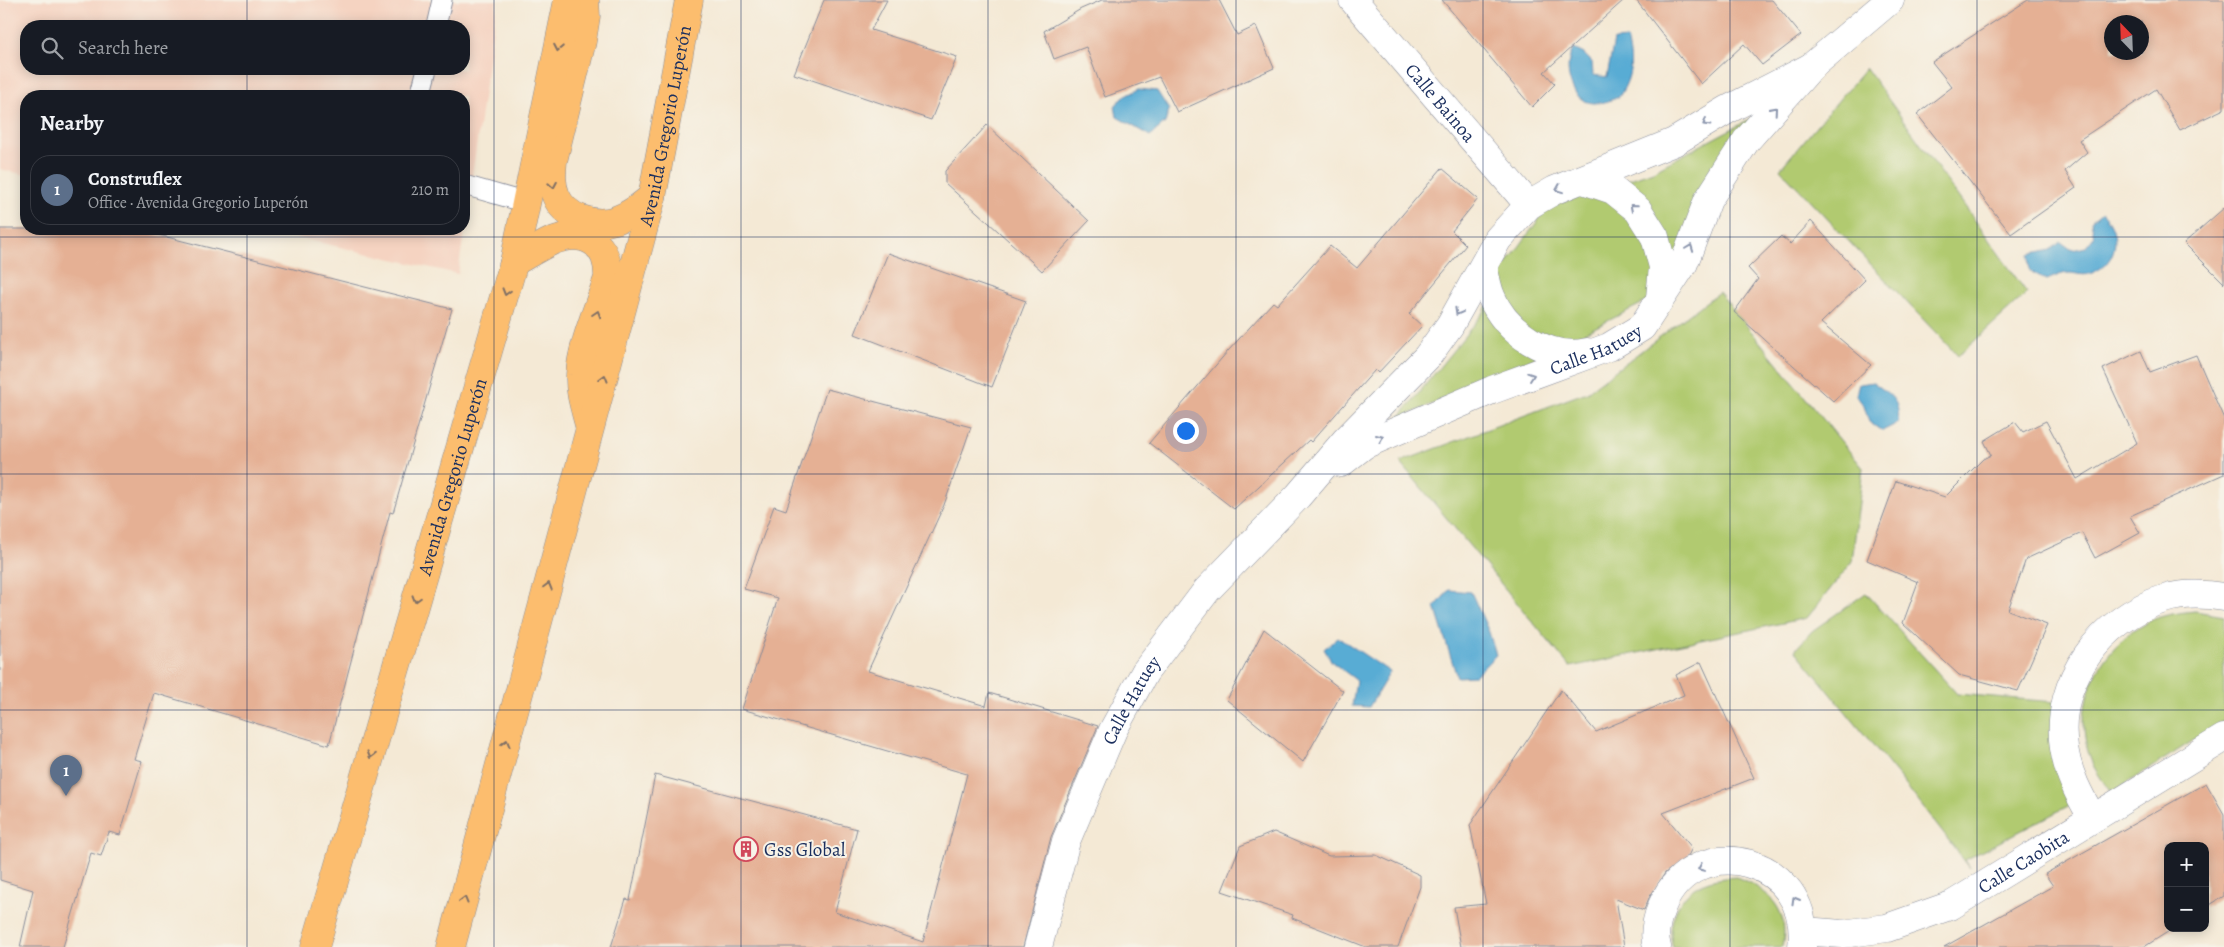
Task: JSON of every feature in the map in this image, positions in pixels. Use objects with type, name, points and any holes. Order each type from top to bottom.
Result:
[{"type":"main road","name":"Avenida Gregorio Luperón","points":[[315,947],[514,262],[528,203],[568,0]]},
{"type":"main road","points":[[585,0],[586,16],[582,41],[553,161],[552,181],[556,198],[566,211],[577,218],[601,222],[614,221],[626,216],[652,197]]},
{"type":"main road","name":"Avenida Gregorio Luperón","points":[[451,947],[652,197],[689,0]]},
{"type":"main road","points":[[514,262],[554,240],[569,237],[594,241],[602,249],[609,267],[608,278],[583,357],[580,376],[582,398],[590,429]]},
{"type":"street","name":"Calle Bainoa","points":[[1353,0],[1529,205]]},
{"type":"street","name":"Calle Hatuey","points":[[1298,496],[1364,445],[1492,390],[1609,347],[1642,327],[1684,263],[1708,200],[1746,141],[1811,67],[1890,0]]},
{"type":"street","name":"Calle Hatuey","points":[[1038,947],[1066,841],[1113,730],[1145,672],[1206,590],[1298,496],[1345,441],[1427,357],[1450,325],[1498,239],[1529,205],[1555,190],[1674,142],[1727,110],[1811,67]]},
{"type":"street","points":[[1583,180],[1613,190],[1638,210],[1655,236],[1663,268],[1660,299]]},
{"type":"street","points":[[1483,267],[1491,297],[1505,321],[1527,340],[1553,351],[1582,354],[1609,347]]},
{"type":"street","points":[[2092,818],[2073,784],[2064,747],[2065,708],[2077,671],[2098,639],[2128,614],[2164,599],[2203,594],[2224,597]]},
{"type":"street","name":"Calle Caobita","points":[[1657,947],[1657,919],[1666,897],[1681,878],[1701,866],[1725,860],[1748,862],[1770,872],[1788,888],[1800,908],[1803,939],[1887,928],[1952,905],[2092,818],[2220,750]]},
{"type":"lane","points":[[437,20],[442,0]]},
{"type":"lane","points":[[421,90],[425,75]]},
{"type":"lane","points":[[470,187],[528,203]]},
{"type":"shaded area","points":[[0,0],[497,0],[470,190],[470,90],[20,90],[20,174],[0,169]]},
{"type":"shaded area","points":[[287,235],[464,235],[458,274]]},
{"type":"green space","points":[[1866,68],[2027,293],[1958,356],[1780,169]]},
{"type":"green space","points":[[1765,111],[1655,297],[1539,356],[1397,420],[1484,312],[1506,265],[1547,208],[1653,171]]},
{"type":"green space","points":[[1719,292],[1863,468],[1852,562],[1807,618],[1570,667],[1400,462],[1587,392]]},
{"type":"green space","points":[[1866,593],[1957,694],[2055,702],[2072,804],[1965,860],[1970,868],[1901,779],[1795,650],[1812,631]]},
{"type":"green space","points":[[2195,611],[2224,616],[2224,721],[2111,793],[2094,767],[2087,747],[2084,727],[2085,707],[2090,688],[2098,670],[2124,638],[2147,622],[2160,617]]},
{"type":"green space","points":[[1736,877],[1748,882],[1767,895],[1780,912],[1784,934],[1782,947],[1673,947],[1671,930],[1675,912],[1685,897],[1698,886],[1707,882],[1721,878]]},
{"type":"water","points":[[1627,39],[1631,62],[1627,82],[1619,97],[1594,103],[1579,97],[1571,85],[1568,69],[1574,49],[1584,54],[1592,62],[1593,75],[1607,77],[1614,40]]},
{"type":"water","points":[[1139,89],[1157,91],[1169,110],[1165,123],[1150,136],[1117,117],[1115,106],[1123,97]]},
{"type":"water","points":[[2102,212],[2109,220],[2115,238],[2111,256],[2099,270],[2087,275],[2069,273],[2058,275],[2047,280],[2030,271],[2029,255],[2050,250],[2061,242],[2072,250],[2086,247],[2094,237],[2091,221]]},
{"type":"water","points":[[1873,382],[1893,399],[1898,409],[1898,423],[1882,431],[1869,422],[1864,406],[1856,395],[1859,384]]},
{"type":"water","points":[[1449,590],[1471,592],[1489,632],[1496,655],[1475,676],[1457,677],[1435,607]]},
{"type":"water","points":[[1338,637],[1390,672],[1369,707],[1352,706],[1356,680],[1332,662],[1324,649]]},
{"type":"building","points":[[824,0],[887,0],[871,30],[957,57],[931,120],[794,74]]},
{"type":"building","points":[[1102,0],[1219,0],[1237,35],[1256,26],[1274,68],[1177,112],[1159,77],[1105,97],[1086,47],[1054,59],[1044,31],[1081,9]]},
{"type":"building","points":[[1442,0],[1624,0],[1544,72],[1555,84],[1532,107]]},
{"type":"building","points":[[1636,0],[1772,0],[1801,35],[1762,65],[1744,44],[1701,84]]},
{"type":"building","points":[[2028,0],[2224,0],[2224,109],[2180,130],[2156,89],[2079,140],[2087,152],[2065,171],[2076,188],[2011,234],[1917,114],[1952,87],[1932,62]]},
{"type":"building","points":[[987,125],[1089,221],[1042,271],[945,183],[945,171]]},
{"type":"building","points":[[1442,168],[1478,199],[1452,231],[1466,245],[1409,314],[1422,326],[1378,373],[1375,370],[1311,442],[1309,440],[1234,509],[1149,443],[1273,302],[1277,305],[1330,246],[1357,268]]},
{"type":"building","points":[[2224,208],[2224,283],[2184,243]]},
{"type":"building","points":[[1811,221],[1865,280],[1821,323],[1871,365],[1833,401],[1734,312],[1758,279],[1748,268],[1781,236],[1790,244]]},
{"type":"building","points":[[0,229],[20,229],[20,235],[159,235],[452,309],[393,513],[390,512],[329,745],[154,693],[134,759],[142,761],[120,835],[109,832],[101,856],[91,853],[63,947],[20,947],[33,890],[0,880]]},
{"type":"building","points":[[888,253],[1026,301],[992,387],[855,334]]},
{"type":"building","points":[[2141,351],[2150,372],[2196,355],[2224,419],[2224,474],[2130,516],[2140,533],[2095,558],[2082,533],[2026,559],[2008,610],[2047,625],[2018,691],[1959,675],[1903,623],[1918,582],[1867,560],[1896,481],[1945,497],[1983,459],[1991,455],[1984,441],[2015,422],[2023,432],[2046,421],[2077,479],[2137,443],[2103,369]]},
{"type":"building","points":[[827,389],[971,427],[944,505],[868,671],[986,706],[989,693],[1098,726],[1051,837],[1023,947],[611,947],[626,899],[630,900],[655,775],[857,829],[835,912],[923,942],[967,774],[742,709],[778,598],[744,589],[774,506],[786,510]]},
{"type":"building","points":[[1264,629],[1343,691],[1303,762],[1227,700]]},
{"type":"building","points":[[1701,662],[1754,778],[1663,813],[1692,848],[1688,856],[1665,873],[1649,898],[1644,910],[1616,899],[1624,947],[1461,947],[1454,907],[1486,904],[1470,825],[1561,690],[1596,732],[1684,695],[1676,675]]},
{"type":"building","points":[[2206,783],[2224,814],[2224,896],[2209,905],[2209,842],[2164,842],[2164,932],[2168,932],[2144,947],[1944,947],[2053,886],[2045,874]]},
{"type":"building","points":[[1274,832],[1329,856],[1376,855],[1420,875],[1420,887],[1398,947],[1366,947],[1292,918],[1293,915],[1222,891],[1240,846]]},
{"type":"place","name":"Construflex","points":[[66,796]]},
{"type":"place","name":"Gss Global","points":[[746,849]]}]
